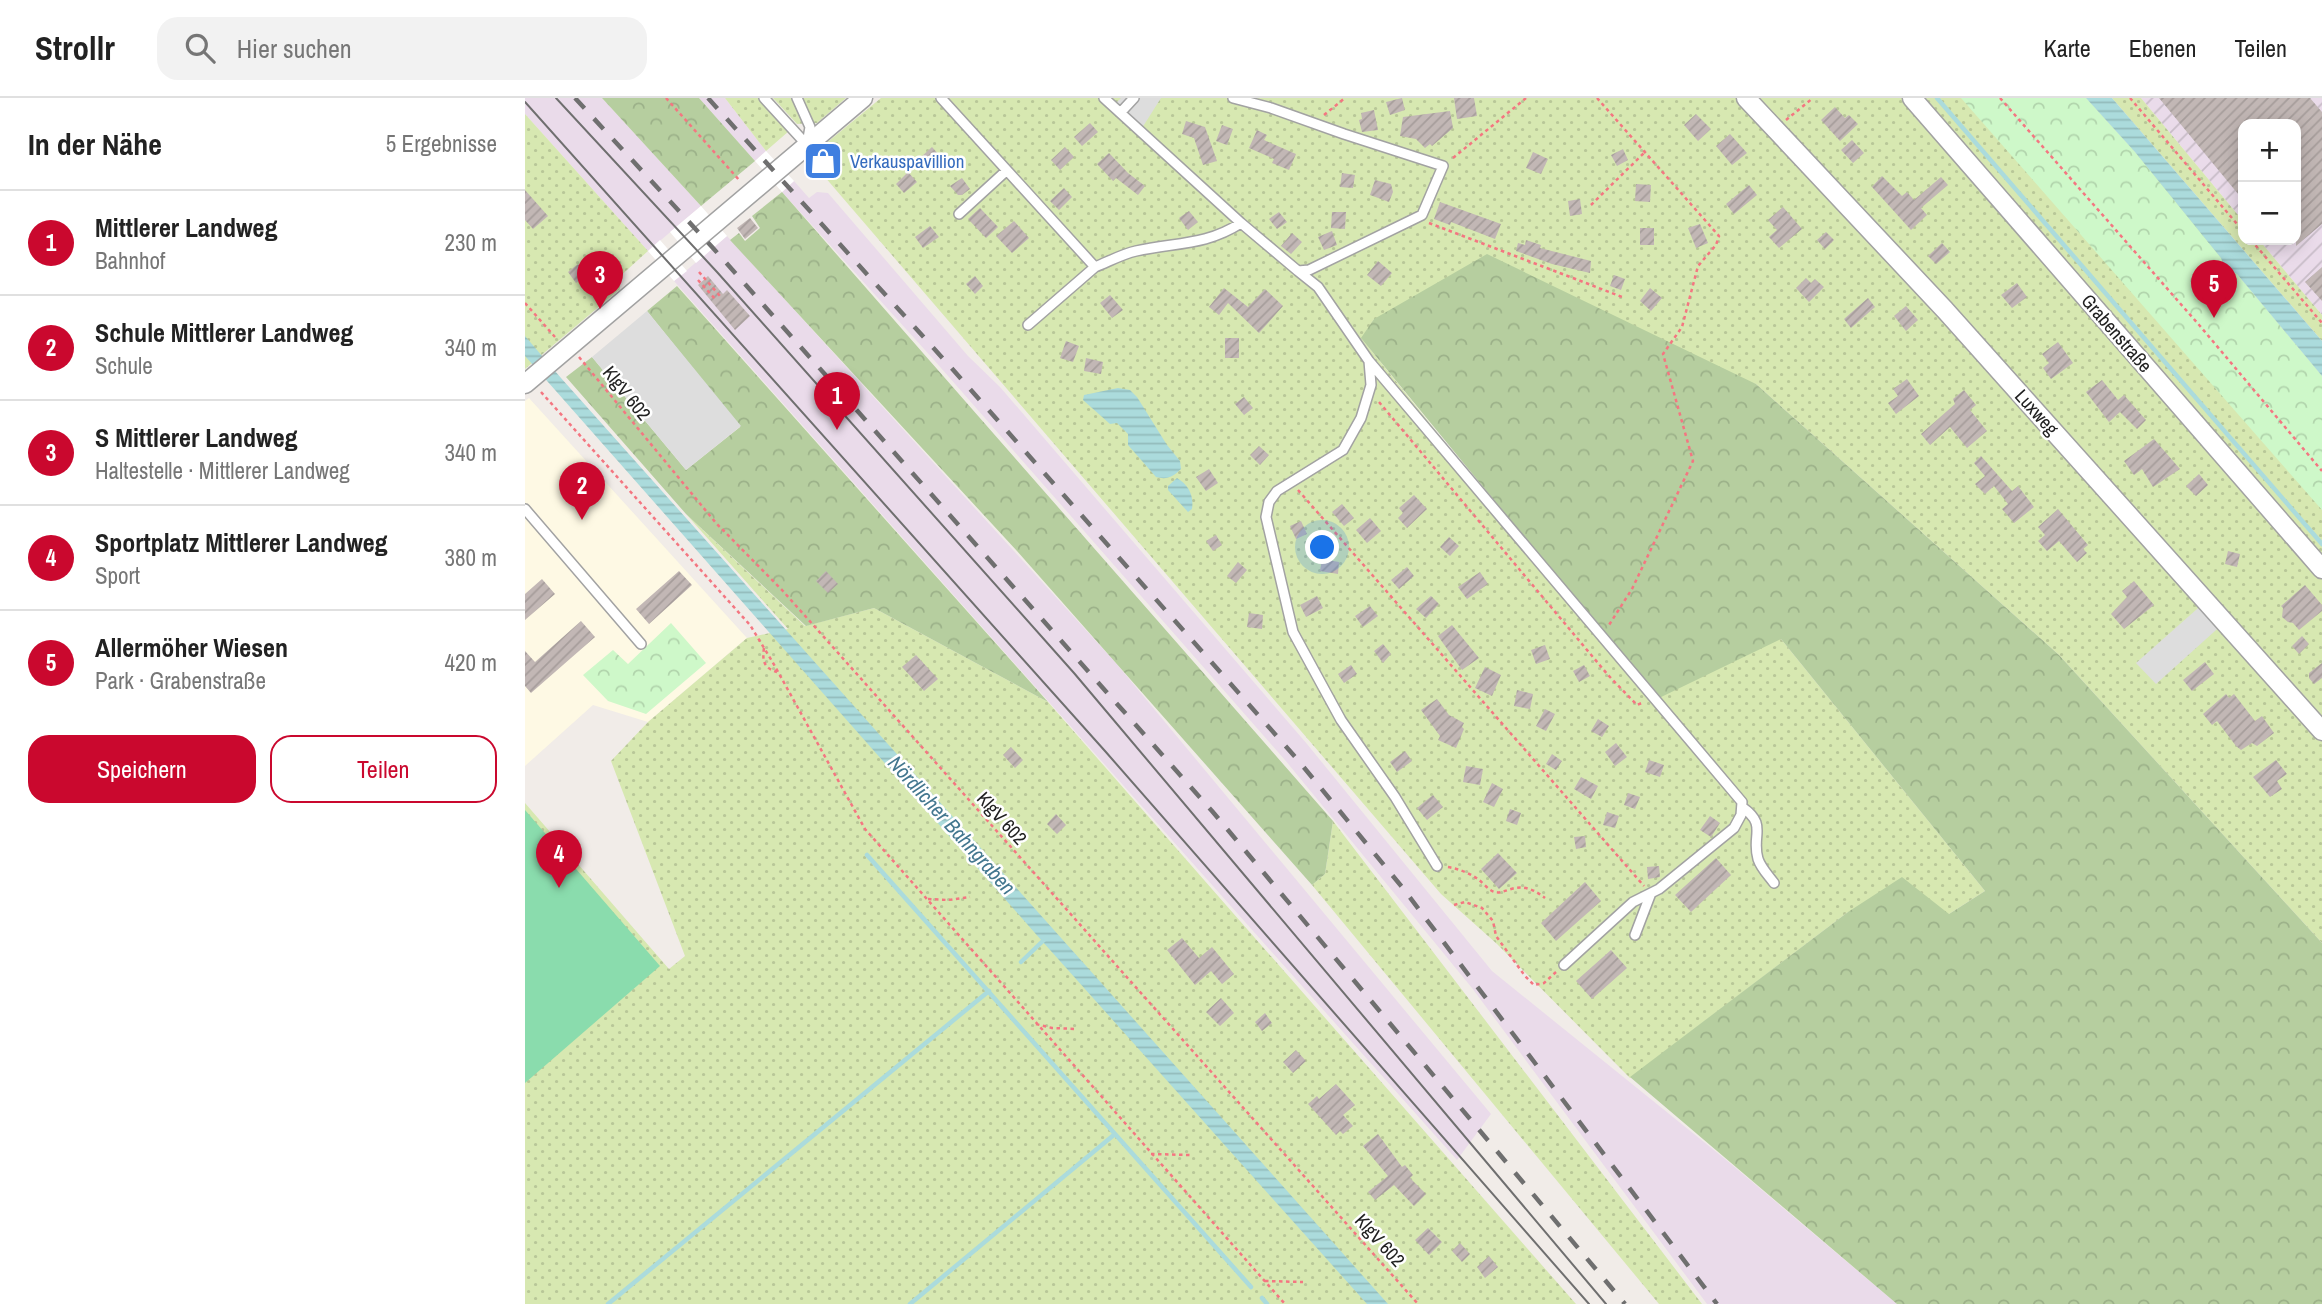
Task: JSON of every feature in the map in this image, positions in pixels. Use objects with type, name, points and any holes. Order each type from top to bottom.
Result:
[{"type":"street","points":[[528,382],[863,98]]},
{"type":"street","name":"Luxweg","points":[[1746,98],[1944,310],[2322,731]]},
{"type":"street","name":"Grabenstraße","points":[[1912,98],[2322,569]]},
{"type":"lane","points":[[764,98],[807,145]]},
{"type":"lane","points":[[797,98],[810,127],[807,145]]},
{"type":"lane","points":[[941,98],[1095,267]]},
{"type":"lane","points":[[1104,98],[1241,223],[1318,287],[1369,361],[1742,802],[1741,815],[1734,828],[1659,889],[1633,902],[1564,965]]},
{"type":"lane","points":[[1121,112],[1134,98]]},
{"type":"lane","points":[[1233,98],[1271,108],[1443,166],[1422,215],[1309,270],[1298,271]]},
{"type":"lane","points":[[959,214],[1006,171]]},
{"type":"lane","points":[[1028,325],[1095,267],[1132,252],[1176,243],[1196,243],[1225,233],[1241,223]]},
{"type":"lane","points":[[1369,361],[1371,385],[1361,418],[1343,450],[1277,491],[1269,502],[1266,517],[1293,632],[1341,720],[1395,797],[1437,866]]},
{"type":"lane","points":[[525,509],[641,644]]},
{"type":"lane","points":[[1742,807],[1759,827],[1756,849],[1758,859],[1774,883]]},
{"type":"lane","points":[[1635,935],[1651,893]]},
{"type":"path","points":[[666,98],[733,173]]},
{"type":"path","points":[[1313,123],[1345,98]]},
{"type":"path","points":[[1443,166],[1525,98]]},
{"type":"path","points":[[1597,98],[1719,236],[1716,245],[1698,265],[1682,327],[1664,354],[1693,461],[1632,589],[1602,637]]},
{"type":"path","points":[[1775,129],[1814,98]]},
{"type":"path","points":[[2000,98],[2200,326],[2322,471]]},
{"type":"path","points":[[2130,98],[2238,225]]},
{"type":"path","points":[[1591,205],[1646,151]]},
{"type":"path","points":[[1416,218],[1625,298]]},
{"type":"path","points":[[2255,245],[2322,323]]},
{"type":"path","points":[[699,272],[720,296]]},
{"type":"path","points":[[698,280],[716,300]]},
{"type":"path","name":"KlgV 602","points":[[525,303],[566,350],[581,359],[716,523],[782,590],[1418,1304]]},
{"type":"path","points":[[528,382],[750,625],[865,829],[1285,1304]]},
{"type":"path","points":[[1369,390],[1608,675],[1637,705],[1654,698]]},
{"type":"path","points":[[1291,482],[1651,893]]},
{"type":"path","points":[[764,648],[764,663],[779,673]]},
{"type":"path","points":[[1437,866],[1463,871],[1476,877],[1492,891],[1525,887],[1545,898]]},
{"type":"path","points":[[926,899],[970,897]]},
{"type":"path","points":[[1454,905],[1465,902],[1482,908],[1493,921],[1496,936],[1534,985],[1544,983],[1564,965]]},
{"type":"path","points":[[1035,1024],[1077,1029]]},
{"type":"path","points":[[1151,1154],[1190,1155]]},
{"type":"path","points":[[1265,1281],[1303,1282]]},
{"type":"shaded area","points":[[525,98],[602,98],[701,206],[648,251],[525,114]]},
{"type":"shaded area","points":[[699,98],[725,98],[766,151],[755,161]]},
{"type":"shaded area","points":[[1121,98],[1161,98],[1142,128],[1115,104]]},
{"type":"shaded area","points":[[2141,98],[2322,98],[2322,315],[2263,245],[2301,245],[2301,119],[2238,119],[2238,215]]},
{"type":"shaded area","points":[[794,181],[809,198],[817,192],[828,193],[968,356],[1000,387],[1307,744],[1492,971],[1725,1159],[1897,1304],[1707,1304],[1472,988],[1285,760],[934,360],[782,192]]},
{"type":"shaded area","points":[[727,236],[1115,662],[1491,1114],[1457,1160],[674,281]]},
{"type":"shaded area","points":[[647,311],[741,426],[686,470],[592,357]]},
{"type":"shaded area","points":[[529,398],[747,638],[648,722],[593,705],[525,766],[525,401]]},
{"type":"shaded area","points":[[2206,601],[2225,622],[2156,684],[2136,663]]},
{"type":"green space","points":[[602,98],[699,98],[755,161],[701,206]]},
{"type":"green space","points":[[725,98],[759,98],[789,131],[766,151]]},
{"type":"green space","points":[[773,98],[846,98],[817,123],[797,124]]},
{"type":"green space","points":[[881,98],[2086,98],[2135,152],[2322,376],[2322,943],[2059,655],[1756,384],[1374,319],[1362,339],[1602,637],[1781,639],[1985,891],[1949,914],[1848,912],[1630,1078],[1497,944],[1441,894],[824,176],[839,165],[824,145]]},
{"type":"green space","points":[[1961,98],[2086,98],[2135,152],[2221,258],[2225,268],[2237,274],[2322,376],[2322,510]]},
{"type":"green space","points":[[2112,98],[2141,98],[2238,215],[2238,244]]},
{"type":"green space","points":[[525,114],[648,251],[617,279],[620,289],[525,369]]},
{"type":"green space","points":[[782,192],[1333,821],[1325,874],[1312,885],[1017,551],[730,240],[739,233],[745,241],[760,228],[752,216]]},
{"type":"green space","points":[[2239,245],[2263,245],[2322,315],[2322,341]]},
{"type":"green space","points":[[1487,254],[1756,384],[2059,655],[2322,943],[2322,1304],[1897,1304],[1630,1077],[1848,912],[1902,877],[1949,914],[1985,891],[1781,639],[1657,699],[1361,338],[1374,319]]},
{"type":"green space","points":[[677,286],[1048,702],[874,608],[806,626],[686,514],[566,377],[592,357],[686,470],[740,427],[647,311]]},
{"type":"green space","points":[[686,514],[805,626],[874,608],[1048,702],[1576,1304],[525,1304],[525,803],[669,969],[685,956],[611,761],[648,722],[747,638],[788,629]]},
{"type":"green space","points":[[671,623],[706,663],[646,714],[608,701],[583,675],[613,650],[628,664]]},
{"type":"green space","points":[[525,810],[660,966],[525,1083]]},
{"type":"green space","points":[[1333,821],[1702,1304],[1659,1304],[1312,885],[1325,874]]},
{"type":"water","points":[[2086,98],[2112,98],[2322,341],[2322,376],[2237,274],[2225,268],[2221,258],[2135,152]]},
{"type":"water","name":"Nördlicher Bahngraben","points":[[525,336],[1388,1304],[1367,1304],[1042,941],[525,356]]},
{"type":"water","points":[[1118,388],[1130,390],[1137,397],[1180,461],[1181,469],[1175,474],[1167,478],[1156,477],[1128,445],[1128,434],[1117,423],[1110,424],[1083,400],[1084,395]]},
{"type":"water","points":[[1177,478],[1188,487],[1191,495],[1192,509],[1188,512],[1168,490],[1168,486]]},
{"type":"pier","points":[[766,151],[794,181],[782,192],[755,161]]},
{"type":"pier","points":[[701,206],[727,236],[696,263],[670,232]]},
{"type":"pier","points":[[660,240],[687,271],[674,281],[648,251]]},
{"type":"building","points":[[1402,98],[1405,110],[1390,115],[1386,102]]},
{"type":"building","points":[[1454,98],[1474,98],[1477,116],[1457,119]]},
{"type":"building","points":[[2159,98],[2310,98],[2322,112],[2322,224],[2301,242],[2301,119],[2238,119],[2238,194]]},
{"type":"building","points":[[1835,107],[1845,118],[1849,115],[1858,124],[1840,141],[1821,120]]},
{"type":"building","points":[[1374,110],[1378,130],[1362,132],[1359,120],[1362,119],[1361,113]]},
{"type":"building","points":[[1450,111],[1453,128],[1432,146],[1430,144],[1425,148],[1416,139],[1400,136],[1403,117]]},
{"type":"building","points":[[1696,114],[1711,129],[1698,141],[1684,125]]},
{"type":"building","points":[[1186,121],[1205,127],[1217,161],[1203,165],[1194,138],[1182,134]]},
{"type":"building","points":[[1090,123],[1098,132],[1082,146],[1074,137]]},
{"type":"building","points":[[1222,125],[1233,129],[1227,145],[1216,141]]},
{"type":"building","points":[[1257,130],[1267,135],[1264,140],[1296,154],[1289,170],[1272,163],[1274,159],[1249,148]]},
{"type":"building","points":[[1730,134],[1747,153],[1732,165],[1716,146]]},
{"type":"building","points":[[1852,140],[1864,153],[1853,163],[1841,150]]},
{"type":"building","points":[[932,147],[940,156],[928,168],[920,158]]},
{"type":"building","points":[[1065,147],[1074,157],[1060,170],[1051,160]]},
{"type":"building","points":[[1623,149],[1628,160],[1617,166],[1611,155]]},
{"type":"building","points":[[1533,152],[1548,159],[1541,174],[1526,168]]},
{"type":"building","points":[[1109,153],[1145,186],[1138,195],[1116,178],[1113,181],[1097,164]]},
{"type":"building","name":"Verkauspavillion","points":[[824,156],[832,166],[823,174],[814,164]]},
{"type":"building","points":[[908,172],[917,182],[904,193],[896,184]]},
{"type":"building","points":[[1342,173],[1355,175],[1353,188],[1340,187]]},
{"type":"building","points":[[1882,176],[1902,196],[1907,192],[1914,200],[1941,177],[1948,185],[1921,208],[1927,215],[1911,230],[1872,187]]},
{"type":"building","points":[[962,178],[970,189],[958,195],[950,186]]},
{"type":"building","points":[[1375,180],[1391,184],[1393,192],[1389,202],[1370,195]]},
{"type":"building","points":[[1636,184],[1651,185],[1650,202],[1635,201]]},
{"type":"building","points":[[1749,185],[1757,195],[1734,214],[1726,204]]},
{"type":"building","points":[[1064,188],[1072,197],[1059,210],[1050,201]]},
{"type":"building","points":[[525,190],[548,216],[533,229],[525,220]]},
{"type":"building","points":[[1580,199],[1582,214],[1570,216],[1568,201]]},
{"type":"building","points":[[1440,202],[1501,224],[1495,239],[1451,222],[1450,225],[1434,219]]},
{"type":"building","points":[[1783,207],[1802,229],[1779,248],[1769,237],[1777,230],[1768,220]]},
{"type":"building","points":[[980,208],[998,227],[986,238],[968,219]]},
{"type":"building","points":[[1189,211],[1198,222],[1188,230],[1179,218]]},
{"type":"building","points":[[1279,212],[1287,222],[1277,229],[1269,219]]},
{"type":"building","points":[[1332,212],[1346,212],[1345,229],[1331,228]]},
{"type":"building","points":[[750,218],[758,228],[745,239],[737,228]]},
{"type":"building","points":[[1014,221],[1029,238],[1012,253],[996,236]]},
{"type":"building","points":[[1700,224],[1708,243],[1696,248],[1688,228]]},
{"type":"building","points":[[930,226],[939,237],[923,248],[915,237]]},
{"type":"building","points":[[1640,228],[1654,228],[1654,245],[1640,245]]},
{"type":"building","points":[[1332,231],[1337,245],[1324,250],[1318,237]]},
{"type":"building","points":[[1826,232],[1834,240],[1825,249],[1817,240]]},
{"type":"building","points":[[1292,233],[1302,242],[1291,254],[1281,246]]},
{"type":"building","points":[[1526,240],[1541,245],[1540,248],[1591,261],[1590,273],[1552,264],[1516,251],[1518,243],[1525,245]]},
{"type":"building","points":[[1942,243],[1950,252],[1936,264],[1928,256]]},
{"type":"building","points":[[1378,261],[1392,273],[1381,286],[1367,275]]},
{"type":"building","points":[[578,264],[587,274],[576,283],[568,272]]},
{"type":"building","points":[[2322,267],[2322,301],[2305,282]]},
{"type":"building","points":[[1614,275],[1625,279],[1621,290],[1610,286]]},
{"type":"building","points":[[708,276],[723,294],[727,290],[750,316],[735,330],[698,285]]},
{"type":"building","points":[[975,276],[983,286],[975,294],[966,284]]},
{"type":"building","points":[[1806,278],[1811,283],[1815,279],[1824,287],[1809,302],[1796,288]]},
{"type":"building","points":[[2017,283],[2027,297],[2012,308],[2001,295]]},
{"type":"building","points":[[1224,288],[1248,307],[1265,289],[1283,306],[1259,333],[1228,303],[1219,315],[1209,307]]},
{"type":"building","points":[[1650,288],[1662,298],[1651,311],[1640,301]]},
{"type":"building","points":[[1110,295],[1123,310],[1112,318],[1100,303]]},
{"type":"building","points":[[1868,298],[1875,307],[1851,328],[1844,319]]},
{"type":"building","points":[[1906,306],[1918,320],[1906,331],[1894,316]]},
{"type":"building","points":[[1225,338],[1239,338],[1239,358],[1225,358]]},
{"type":"building","points":[[1066,341],[1079,346],[1073,362],[1060,358]]},
{"type":"building","points":[[2058,342],[2073,363],[2051,379],[2043,368],[2049,363],[2042,354]]},
{"type":"building","points":[[1086,358],[1103,362],[1101,374],[1084,371]]},
{"type":"building","points":[[1907,379],[1919,396],[1896,414],[1888,403],[1898,396],[1893,389]]},
{"type":"building","points":[[2102,380],[2118,400],[2124,395],[2146,420],[2137,429],[2120,412],[2109,422],[2086,392]]},
{"type":"building","points":[[1964,390],[1976,405],[1970,410],[1987,431],[1967,448],[1950,427],[1930,445],[1921,434],[1955,404],[1953,399]]},
{"type":"building","points":[[1244,397],[1253,408],[1244,415],[1235,404]]},
{"type":"building","points":[[2154,439],[2180,469],[2153,487],[2142,469],[2134,475],[2124,461]]},
{"type":"building","points":[[1259,446],[1269,455],[1260,465],[1250,455]]},
{"type":"building","points":[[1981,456],[2012,491],[2018,486],[2034,507],[2014,523],[2002,509],[2008,504],[1994,486],[1985,494],[1975,484],[1985,476],[1974,463]]},
{"type":"building","points":[[1209,469],[1218,483],[1206,491],[1196,477]]},
{"type":"building","points":[[2199,474],[2208,485],[2196,496],[2186,486]]},
{"type":"building","points":[[1414,495],[1427,509],[1407,528],[1398,518],[1403,513],[1399,508]]},
{"type":"building","points":[[1342,504],[1354,518],[1344,526],[1332,512]]},
{"type":"building","points":[[2058,509],[2088,545],[2083,549],[2087,553],[2077,562],[2059,541],[2047,551],[2038,541],[2045,535],[2038,527]]},
{"type":"building","points":[[1370,518],[1381,531],[1367,543],[1356,530]]},
{"type":"building","points":[[1301,521],[1307,534],[1296,539],[1290,526]]},
{"type":"building","points":[[1216,535],[1222,545],[1213,551],[1206,541]]},
{"type":"building","points":[[1449,537],[1459,546],[1450,556],[1440,547]]},
{"type":"building","points":[[2228,551],[2240,554],[2237,567],[2225,564]]},
{"type":"building","points":[[1322,559],[1339,562],[1338,574],[1320,571]]},
{"type":"building","points":[[1238,562],[1247,570],[1236,583],[1227,576]]},
{"type":"building","points":[[1407,567],[1414,576],[1399,589],[1391,580]]},
{"type":"building","points":[[679,571],[692,585],[649,624],[636,609]]},
{"type":"building","points":[[826,571],[838,584],[828,593],[816,581]]},
{"type":"building","points":[[1480,572],[1488,584],[1467,599],[1458,587]]},
{"type":"building","points":[[542,579],[555,594],[525,620],[525,594]]},
{"type":"building","points":[[2134,581],[2154,605],[2124,629],[2111,614],[2127,597],[2122,591]]},
{"type":"building","points":[[2305,585],[2322,605],[2322,611],[2299,630],[2282,617],[2281,606]]},
{"type":"building","points":[[1317,596],[1323,608],[1306,617],[1300,605]]},
{"type":"building","points":[[1431,596],[1439,604],[1426,618],[1416,609]]},
{"type":"building","points":[[1370,606],[1378,616],[1363,627],[1355,616]]},
{"type":"building","points":[[1249,613],[1263,615],[1262,629],[1247,627]]},
{"type":"building","points":[[581,621],[595,637],[531,693],[525,686],[525,651],[535,662]]},
{"type":"building","points":[[1452,625],[1479,658],[1462,670],[1438,636]]},
{"type":"building","points":[[2302,636],[2309,644],[2299,654],[2292,646]]},
{"type":"building","points":[[1383,644],[1391,654],[1383,663],[1374,651]]},
{"type":"building","points":[[1545,645],[1550,659],[1536,664],[1531,650]]},
{"type":"building","points":[[916,655],[938,679],[924,691],[902,667]]},
{"type":"building","points":[[2205,662],[2214,674],[2192,691],[2183,680]]},
{"type":"building","points":[[2322,663],[2322,678],[2314,684],[2309,673]]},
{"type":"building","points":[[1351,665],[1357,674],[1344,683],[1338,674]]},
{"type":"building","points":[[1584,665],[1590,676],[1579,682],[1573,671]]},
{"type":"building","points":[[1485,667],[1501,675],[1492,696],[1475,688]]},
{"type":"building","points":[[1517,690],[1533,694],[1530,709],[1514,706]]},
{"type":"building","points":[[2226,694],[2229,698],[2234,694],[2255,721],[2262,716],[2274,733],[2257,746],[2252,743],[2241,750],[2236,746],[2217,721],[2212,725],[2203,714]]},
{"type":"building","points":[[1437,699],[1449,715],[1464,723],[1456,748],[1438,740],[1440,736],[1421,710]]},
{"type":"building","points":[[1545,709],[1555,714],[1546,731],[1536,726]]},
{"type":"building","points":[[1598,719],[1609,726],[1602,737],[1591,731]]},
{"type":"building","points":[[1616,743],[1627,757],[1615,766],[1605,752]]},
{"type":"building","points":[[1011,747],[1023,760],[1015,768],[1003,755]]},
{"type":"building","points":[[1405,751],[1412,761],[1397,772],[1390,762]]},
{"type":"building","points":[[1552,754],[1562,761],[1556,770],[1546,764]]},
{"type":"building","points":[[1649,760],[1664,765],[1660,777],[1645,772]]},
{"type":"building","points":[[2276,760],[2287,774],[2277,781],[2282,789],[2270,797],[2253,777]]},
{"type":"building","points":[[1466,766],[1483,769],[1480,785],[1463,782]]},
{"type":"building","points":[[1581,777],[1598,786],[1591,799],[1574,789]]},
{"type":"building","points":[[1492,783],[1503,789],[1494,807],[1483,802]]},
{"type":"building","points":[[1628,793],[1640,797],[1635,809],[1624,805]]},
{"type":"building","points":[[1433,795],[1443,807],[1427,820],[1417,808]]},
{"type":"building","points":[[1510,809],[1521,813],[1517,825],[1506,821]]},
{"type":"building","points":[[1607,812],[1619,816],[1615,828],[1603,825]]},
{"type":"building","points":[[1056,814],[1066,825],[1057,834],[1047,824]]},
{"type":"building","points":[[1710,816],[1720,823],[1711,837],[1700,830]]},
{"type":"building","points":[[1585,836],[1586,847],[1576,849],[1574,837]]},
{"type":"building","points":[[1498,853],[1517,873],[1499,889],[1481,869]]},
{"type":"building","points":[[1716,858],[1731,875],[1691,912],[1675,895]]},
{"type":"building","points":[[1659,866],[1660,877],[1648,879],[1647,867]]},
{"type":"building","points":[[1585,882],[1601,901],[1556,941],[1541,923]]},
{"type":"building","points":[[1182,938],[1199,958],[1212,947],[1234,974],[1222,984],[1211,971],[1195,985],[1167,950]]},
{"type":"building","points":[[1611,950],[1627,968],[1592,999],[1576,981]]},
{"type":"building","points":[[1221,998],[1234,1013],[1220,1026],[1206,1012]]},
{"type":"building","points":[[1265,1013],[1272,1023],[1262,1031],[1255,1022]]},
{"type":"building","points":[[1296,1050],[1306,1061],[1293,1073],[1283,1062]]},
{"type":"building","points":[[1336,1084],[1355,1105],[1343,1115],[1353,1126],[1343,1134],[1340,1131],[1336,1135],[1308,1104],[1317,1096],[1319,1099]]},
{"type":"building","points":[[1378,1134],[1402,1167],[1405,1165],[1413,1175],[1410,1178],[1426,1194],[1414,1206],[1394,1185],[1375,1200],[1368,1192],[1388,1176],[1363,1146]]},
{"type":"building","points":[[1428,1228],[1442,1242],[1429,1255],[1415,1240]]},
{"type":"building","points":[[1460,1243],[1470,1254],[1462,1262],[1452,1251]]},
{"type":"building","points":[[1489,1256],[1498,1267],[1485,1278],[1477,1267]]},
{"type":"waterway","points":[[1937,98],[2322,544]]},
{"type":"waterway","points":[[867,855],[1251,1287]]},
{"type":"waterway","points":[[1021,962],[1046,938]]},
{"type":"waterway","points":[[608,1304],[989,991]]},
{"type":"waterway","points":[[910,1304],[1115,1134]]},
{"type":"waterway","points":[[1262,1298],[1267,1304]]},
{"type":"tram line","points":[[556,98],[717,272],[1074,673],[1606,1304]]},
{"type":"tram line","points":[[525,102],[1105,751],[1589,1304]]},
{"type":"railway","points":[[575,98],[713,248],[1212,811],[1625,1304]]},
{"type":"railway","points":[[708,98],[947,363],[1297,759],[1402,887],[1717,1304]]},
{"type":"place","name":"Verkauspavillion","points":[[823,161]]},
{"type":"place","name":"S Mittlerer Landweg","points":[[600,309]]},
{"type":"place","name":"Allermöher Wiesen","points":[[2214,318]]},
{"type":"place","name":"Mittlerer Landweg","points":[[837,430]]},
{"type":"place","name":"Schule Mittlerer Landweg","points":[[582,520]]},
{"type":"place","name":"Sportplatz Mittlerer Landweg","points":[[559,888]]}]
